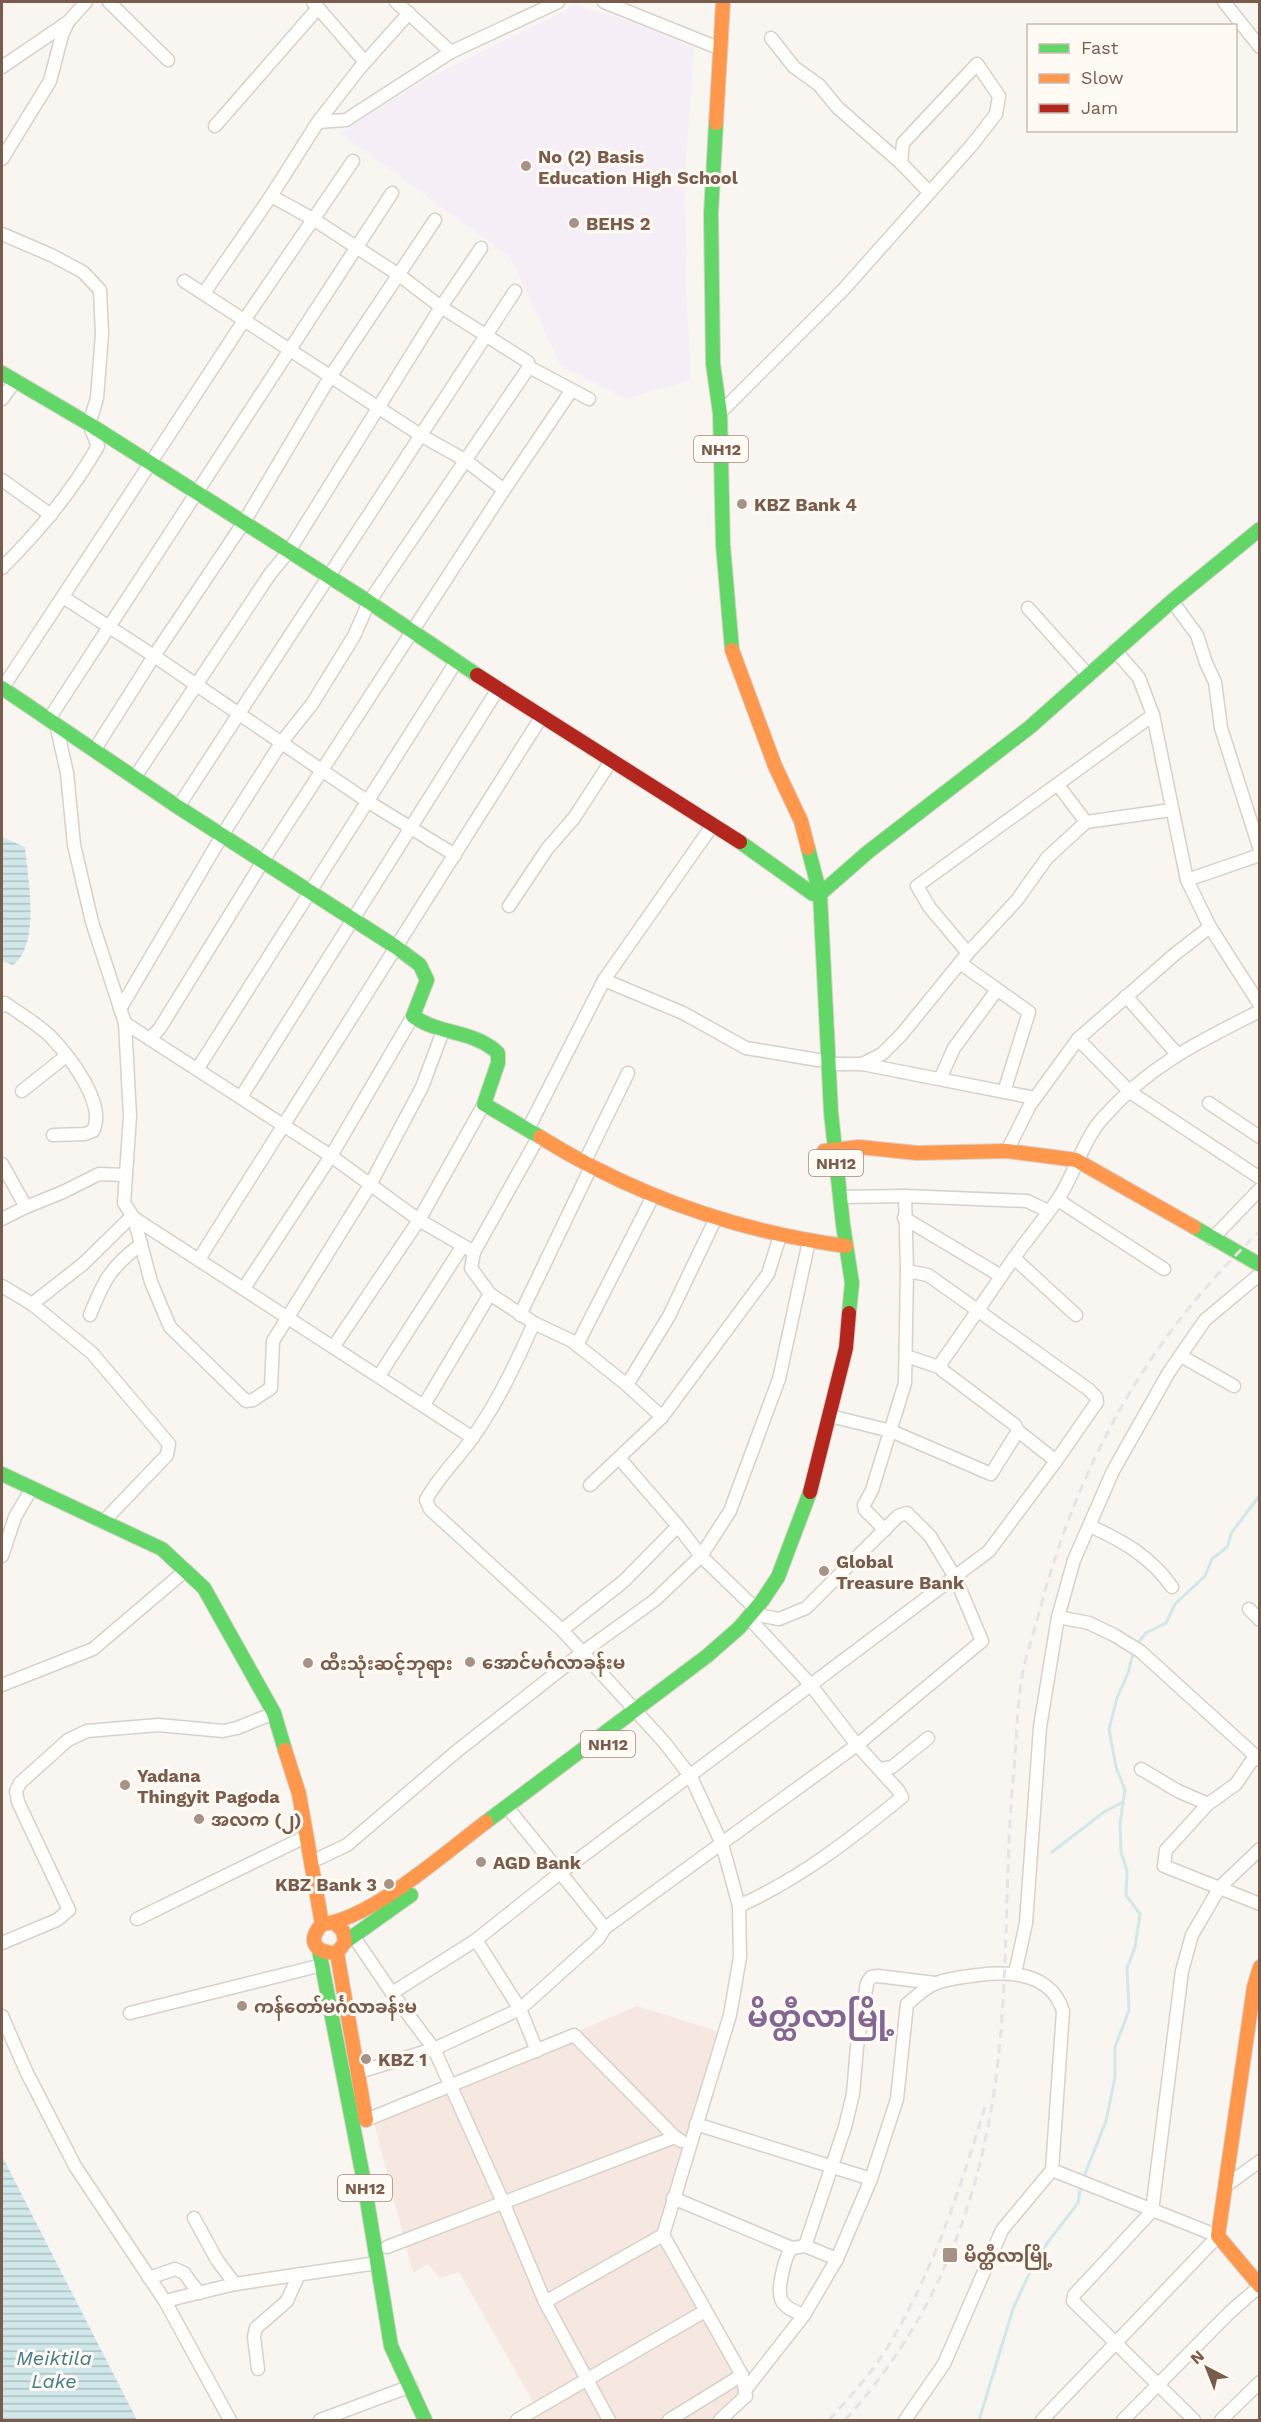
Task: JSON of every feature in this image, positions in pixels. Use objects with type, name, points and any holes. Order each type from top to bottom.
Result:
[{"type":"main road","name":"NH12","points":[[346,1944],[511,1812],[638,1715],[756,1617],[778,1577],[808,1501],[821,1441],[830,1416],[846,1348],[852,1283],[839,1245],[829,1150],[816,890],[801,821],[775,766],[732,649],[723,545],[720,413],[712,364],[711,213],[723,2]]},
{"type":"main road","points":[[2,373],[89,424],[244,522],[369,602],[456,662],[816,890],[1030,727],[1115,650],[1260,529]]},
{"type":"main road","points":[[2,689],[95,749],[178,807],[354,919],[420,965],[427,980],[413,1016],[418,1021],[443,1031],[486,1042],[498,1053],[498,1063],[484,1104],[588,1165],[653,1196],[715,1220],[780,1236],[839,1245]]},
{"type":"main road","points":[[829,1150],[859,1146],[917,1154],[1007,1151],[1077,1160],[1260,1265]]},
{"type":"main road","name":"NH12","points":[[821,1441],[822,1412],[839,1323],[840,1287],[840,1197],[829,1150]]},
{"type":"main road","points":[[2,1474],[162,1549],[204,1588],[274,1713],[299,1794],[306,1836],[329,1924]]},
{"type":"main road","name":"NH12","points":[[425,2421],[391,2346],[364,2182],[319,1950],[314,1936],[329,1924],[355,1916],[511,1812]]},
{"type":"main road","name":"NH12","points":[[329,1924],[343,1930],[346,1944],[340,1978],[359,2073],[404,2345],[417,2386],[435,2421]]},
{"type":"main road","points":[[319,1950],[329,1954],[346,1944]]},
{"type":"main road","points":[[1260,1967],[1218,2236],[1260,2286]]},
{"type":"street","points":[[2,67],[68,22],[86,2]]},
{"type":"street","points":[[109,2],[168,60]]},
{"type":"street","points":[[396,2],[451,52]]},
{"type":"street","points":[[318,122],[346,120],[451,52],[558,2]]},
{"type":"street","points":[[604,2],[721,49]]},
{"type":"street","points":[[1224,2],[1260,47]]},
{"type":"street","points":[[214,126],[315,5],[365,62]]},
{"type":"street","points":[[204,293],[271,196],[318,122],[365,62],[409,13]]},
{"type":"street","points":[[2,159],[50,81],[62,35],[68,22]]},
{"type":"street","points":[[771,38],[795,68],[819,86],[838,108],[902,163],[929,192]]},
{"type":"street","points":[[720,413],[843,290],[971,146],[996,114],[999,96],[976,64],[903,143],[902,163]]},
{"type":"street","points":[[2,689],[244,320],[353,161]]},
{"type":"street","points":[[392,193],[108,628],[53,722],[67,773],[74,844],[92,922],[125,1023],[130,1116],[124,1203],[133,1217],[151,1282],[170,1327],[246,1401],[253,1400],[271,1388],[273,1341],[370,1185],[423,1087],[443,1031]]},
{"type":"street","points":[[271,196],[313,219],[399,275],[441,307],[528,362],[529,367],[589,399]]},
{"type":"street","points":[[95,749],[244,522],[330,377],[435,220]]},
{"type":"street","points":[[2,234],[83,272],[100,290],[102,334],[97,398],[89,424],[98,446],[82,475],[51,515],[2,568]]},
{"type":"street","points":[[135,777],[270,574],[289,551],[441,307],[481,248]]},
{"type":"street","points":[[184,281],[422,436],[465,460],[504,490]]},
{"type":"street","points":[[178,807],[515,291]]},
{"type":"street","points":[[120,1009],[223,834],[281,743],[324,685],[354,636],[369,602],[529,367]]},
{"type":"street","points":[[2,399],[15,381]]},
{"type":"street","points":[[151,1038],[160,1028],[263,861],[571,391]]},
{"type":"street","points":[[2,480],[51,515]]},
{"type":"street","points":[[63,597],[367,801],[454,855]]},
{"type":"street","points":[[1172,601],[1197,635],[1215,682],[1221,728],[1260,850]]},
{"type":"street","points":[[1028,608],[1088,675]]},
{"type":"street","points":[[1115,650],[1139,678],[1154,714],[1186,880],[1210,927],[1260,1005]]},
{"type":"street","points":[[198,1068],[456,662]]},
{"type":"street","points":[[241,1097],[498,688]]},
{"type":"street","points":[[1004,1092],[1029,1012],[997,990],[964,958],[917,886],[1154,714]]},
{"type":"street","points":[[199,1259],[542,716]]},
{"type":"street","points":[[509,906],[547,849],[574,818],[611,761]]},
{"type":"street","points":[[1058,785],[1086,822]]},
{"type":"street","points":[[862,1064],[882,1054],[902,1035],[964,958],[1017,900],[1047,858],[1086,822],[1171,810]]},
{"type":"street","points":[[379,1376],[468,1250],[534,1133],[604,980],[712,826]]},
{"type":"street","points":[[1186,880],[1260,855]]},
{"type":"street","points":[[1007,1151],[1035,1098],[1077,1039],[1210,927]]},
{"type":"street","points":[[604,980],[682,1013],[746,1048],[823,1062],[862,1064],[1035,1098]]},
{"type":"street","points":[[940,1079],[954,1048],[997,990]]},
{"type":"street","points":[[1126,996],[1177,1054]]},
{"type":"street","points":[[3,1003],[50,1036],[78,1071],[93,1099],[96,1126],[93,1131],[85,1134],[54,1135]]},
{"type":"street","points":[[1056,1461],[1018,1431],[1015,1425],[942,1370],[941,1363],[1014,1258],[1058,1200],[1071,1178],[1077,1160],[1101,1120],[1154,1070],[1177,1054],[1260,1011]]},
{"type":"street","points":[[244,1288],[331,1156],[413,1016]]},
{"type":"street","points":[[125,1023],[331,1156],[419,1220],[468,1250],[471,1268],[490,1294],[520,1315],[577,1345],[662,1417]]},
{"type":"street","points":[[1077,1039],[1130,1092],[1260,1178]]},
{"type":"street","points":[[22,1091],[66,1056]]},
{"type":"street","points":[[520,1315],[628,1073]]},
{"type":"street","points":[[1209,1103],[1260,1137]]},
{"type":"street","points":[[334,1346],[419,1220],[484,1104]]},
{"type":"street","points":[[2,1164],[26,1207]]},
{"type":"street","points":[[2,1219],[99,1174],[126,1174]]},
{"type":"street","points":[[1212,1239],[1260,1189]]},
{"type":"street","points":[[577,1345],[653,1196]]},
{"type":"street","points":[[840,1197],[904,1196],[1027,1201],[1048,1211]]},
{"type":"street","points":[[885,1530],[865,1510],[864,1505],[872,1490],[905,1383],[907,1271],[904,1196]]},
{"type":"street","points":[[1058,1200],[1164,1269]]},
{"type":"street","points":[[133,1217],[473,1438]]},
{"type":"street","points":[[32,1304],[83,1264],[133,1217]]},
{"type":"street","points":[[904,1218],[1002,1276]]},
{"type":"street","points":[[627,1385],[669,1316],[715,1220]]},
{"type":"street","points":[[590,1485],[662,1417],[768,1274],[780,1236]]},
{"type":"street","points":[[312,1862],[347,1845],[457,1751],[583,1652],[655,1600],[701,1556],[730,1511],[779,1379],[809,1241]]},
{"type":"street","points":[[90,1315],[110,1272],[119,1261],[141,1244]]},
{"type":"street","points":[[1014,1258],[1076,1315]]},
{"type":"street","points":[[392,1993],[476,1940],[560,1873],[691,1777],[810,1684],[989,1551],[1056,1461],[1097,1402],[1096,1397],[928,1275],[907,1271]]},
{"type":"street","points":[[1015,1973],[1026,1923],[1040,1727],[1058,1617],[1065,1601],[1074,1560],[1113,1472],[1181,1356],[1205,1320],[1260,1274]]},
{"type":"street","points":[[2,1286],[32,1304],[92,1353],[169,1444],[167,1455],[103,1522]]},
{"type":"street","points":[[424,1406],[490,1294]]},
{"type":"street","points":[[534,1323],[509,1379],[473,1438],[433,1487],[426,1500],[430,1509],[562,1630],[664,1742],[691,1777],[722,1844],[739,1906],[740,1956],[730,2015],[663,2235],[742,2375],[746,2396],[720,2421]]},
{"type":"street","points":[[906,1356],[942,1368]]},
{"type":"street","points":[[1181,1356],[1234,1386]]},
{"type":"street","points":[[830,1416],[891,1431],[991,1474],[1018,1431]]},
{"type":"street","points":[[620,1459],[701,1556],[756,1617],[857,1745],[902,1797],[812,1866],[771,1892],[739,1906]]},
{"type":"street","points":[[2,1556],[15,1517],[32,1488]]},
{"type":"street","points":[[359,2073],[434,2049],[520,2009],[598,1939],[604,1928],[857,1745],[982,1641],[955,1577],[930,1536],[907,1514],[898,1516],[806,1608],[779,1619],[756,1617]]},
{"type":"street","points":[[562,1630],[624,1581],[678,1526]]},
{"type":"street","points":[[1090,1526],[1125,1542],[1145,1556],[1161,1571],[1172,1587]]},
{"type":"street","points":[[2,1685],[93,1649],[186,1570]]},
{"type":"street","points":[[1249,1609],[1260,1620]]},
{"type":"street","points":[[1058,1617],[1089,1623],[1140,1651],[1257,1758],[1236,1784],[1208,1804],[1166,1850],[1164,1866],[1260,1904]]},
{"type":"street","points":[[2,1943],[57,1920],[69,1910],[18,1802],[16,1791],[20,1783],[69,1740],[87,1731],[158,1725],[223,1731],[237,1728],[274,1713]]},
{"type":"street","points":[[880,1769],[892,1767],[927,1738]]},
{"type":"street","points":[[1142,1769],[1178,1791],[1208,1804]]},
{"type":"street","points":[[511,1812],[604,1928]]},
{"type":"street","points":[[137,1919],[306,1836]]},
{"type":"street","points":[[1194,2421],[1073,2301],[1074,2295],[1152,2211],[1182,1971],[1192,1935],[1220,1887],[1260,1849]]},
{"type":"street","points":[[476,1940],[520,2009],[537,2051]]},
{"type":"street","points":[[346,1944],[392,1993],[434,2049],[545,2302],[609,2421]]},
{"type":"street","points":[[130,2013],[322,1965]]},
{"type":"street","points":[[804,2315],[785,2305],[781,2298],[780,2288],[788,2252],[798,2247],[845,2127],[853,2094],[857,2047],[867,1983],[871,1977],[935,1983],[1004,1972],[1025,1975],[1047,1986],[1063,2011],[1052,2170],[1002,2230],[944,2364],[905,2421]]},
{"type":"street","points":[[746,2389],[804,2315],[837,2259],[871,2179],[897,2099],[907,2004],[905,1979]]},
{"type":"street","points":[[907,2004],[935,1983]]},
{"type":"street","points":[[2,2016],[27,2073],[75,2166],[165,2301],[230,2421]]},
{"type":"street","points":[[366,2121],[574,2035],[675,2137],[689,2146]]},
{"type":"street","points":[[696,2124],[871,2179]]},
{"type":"street","points":[[387,2247],[675,2137]]},
{"type":"street","points":[[1227,2185],[1260,2161]]},
{"type":"street","points":[[1042,2421],[1118,2344],[1218,2236],[1052,2170]]},
{"type":"street","points":[[673,2198],[798,2247],[837,2259]]},
{"type":"street","points":[[194,2218],[217,2260],[235,2284]]},
{"type":"street","points":[[545,2302],[663,2235]]},
{"type":"street","points":[[165,2301],[235,2284],[377,2263]]},
{"type":"street","points":[[149,2278],[176,2269],[184,2273],[200,2293]]},
{"type":"street","points":[[258,2369],[254,2337],[256,2328],[287,2301],[299,2274]]},
{"type":"street","points":[[1123,2421],[1260,2286]]},
{"type":"street","points":[[517,2421],[705,2311]]},
{"type":"street","points":[[669,2421],[742,2375]]},
{"type":"street","points":[[1221,2421],[1260,2382]]},
{"type":"street","points":[[327,2420],[411,2386]]},
{"type":"shaded area","name":"BEHS 2","points":[[577,5],[639,24],[694,48],[684,188],[687,257],[685,269],[691,380],[626,399],[561,366],[510,257],[340,133],[427,79]]},
{"type":"shaded area","points":[[637,2006],[717,2031],[660,2239],[705,2319],[747,2402],[724,2420],[511,2420],[535,2405],[459,2272],[439,2278],[428,2264],[413,2273],[372,2115]]},
{"type":"water","points":[[2,837],[25,847],[30,893],[30,927],[27,942],[22,955],[13,965],[2,961]]},
{"type":"water","name":"Meiktila Lake","points":[[2,2156],[137,2420],[2,2420]]},
{"type":"waterway","points":[[1137,1644],[1146,1633],[1166,1623],[1175,1604],[1205,1576],[1212,1559],[1227,1547],[1232,1532],[1260,1495]]},
{"type":"waterway","points":[[1083,2179],[1106,2121],[1115,2077],[1115,2047],[1129,2010],[1127,1968],[1135,1947],[1140,1914],[1126,1895],[1127,1871],[1121,1852],[1120,1823],[1125,1790],[1116,1767],[1109,1729],[1134,1650]]},
{"type":"waterway","points":[[1052,1852],[1104,1812],[1123,1802]]},
{"type":"waterway","points":[[979,2420],[1013,2309],[1029,2274],[1048,2242],[1078,2203],[1081,2185]]},
{"type":"railway","points":[[845,2420],[881,2376],[912,2330],[938,2282],[959,2232],[988,2128],[997,2073],[1002,2016],[1018,1708],[1027,1656],[1056,1554],[1098,1452],[1123,1404],[1152,1358],[1184,1314],[1220,1272],[1260,1231]]},
{"type":"railway","points":[[829,2420],[878,2362],[916,2294],[943,2233],[985,2107]]},
{"type":"traffic: fast","points":[[716,123],[711,213],[713,364],[720,413],[723,545],[732,650]]},
{"type":"traffic: fast","points":[[2,373],[89,424],[369,602],[477,675]]},
{"type":"traffic: fast","points":[[740,842],[813,894],[820,894],[868,852],[1030,727],[1172,601],[1260,529]]},
{"type":"traffic: fast","points":[[2,688],[178,807],[396,947],[420,965],[427,980],[413,1016],[434,1027],[478,1040],[498,1053],[498,1063],[484,1104],[540,1137]]},
{"type":"traffic: fast","points":[[808,848],[820,894],[831,1112],[843,1225],[852,1283],[849,1313]]},
{"type":"traffic: fast","points":[[1194,1227],[1260,1265]]},
{"type":"traffic: fast","points":[[2,1474],[162,1549],[204,1588],[274,1713],[285,1750]]},
{"type":"traffic: fast","points":[[486,1822],[707,1656],[739,1628],[762,1601],[778,1577],[810,1492]]},
{"type":"traffic: fast","points":[[345,1942],[411,1895]]},
{"type":"traffic: fast","points":[[319,1950],[364,2182],[391,2346],[425,2420]]},
{"type":"traffic: slow","points":[[716,123],[723,2]]},
{"type":"traffic: slow","points":[[732,650],[775,766],[801,821],[808,848]]},
{"type":"traffic: slow","points":[[540,1137],[612,1177],[687,1208],[765,1231],[846,1246]]},
{"type":"traffic: slow","points":[[824,1151],[859,1147],[917,1153],[1007,1151],[1076,1160],[1194,1227]]},
{"type":"traffic: slow","points":[[285,1750],[299,1794],[322,1924]]},
{"type":"traffic: slow","points":[[335,1923],[343,1931],[345,1942],[337,1953],[319,1949],[314,1941],[317,1930],[322,1924],[341,1920],[384,1898],[486,1822]]},
{"type":"traffic: slow","points":[[337,1953],[366,2120]]},
{"type":"traffic: slow","points":[[1260,1967],[1254,1987],[1218,2236],[1260,2286]]},
{"type":"traffic: jam","points":[[477,675],[740,842]]},
{"type":"traffic: jam","points":[[810,1492],[846,1348],[849,1313]]},
{"type":"place","name":"No (2) Basis Education High School","points":[[526,166]]},
{"type":"place","name":"BEHS 2","points":[[574,223]]},
{"type":"place","name":"KBZ Bank 4","points":[[742,504]]},
{"type":"place","name":"Global Treasure Bank","points":[[824,1571]]},
{"type":"place","name":"အောင်မင်္ဂလာခန်းမ","points":[[470,1662]]},
{"type":"place","name":"ထီးသုံးဆင့်ဘုရား","points":[[308,1663]]},
{"type":"place","name":"Yadana Thingyit Pagoda","points":[[125,1785]]},
{"type":"place","name":"အလက (၂)","points":[[199,1819]]},
{"type":"place","name":"AGD Bank","points":[[481,1862]]},
{"type":"place","name":"KBZ Bank 3","points":[[389,1884]]},
{"type":"place","name":"ကန်တော်မင်္ဂလာခန်းမ","points":[[242,2006]]},
{"type":"place","name":"KBZ 1","points":[[366,2059]]},
{"type":"place","name":"မိတ္ထီလာမြို့","points":[[950,2255]]},
{"type":"district","name":"မိတ္ထီလာမြို့","points":[[821,2016]]}]
